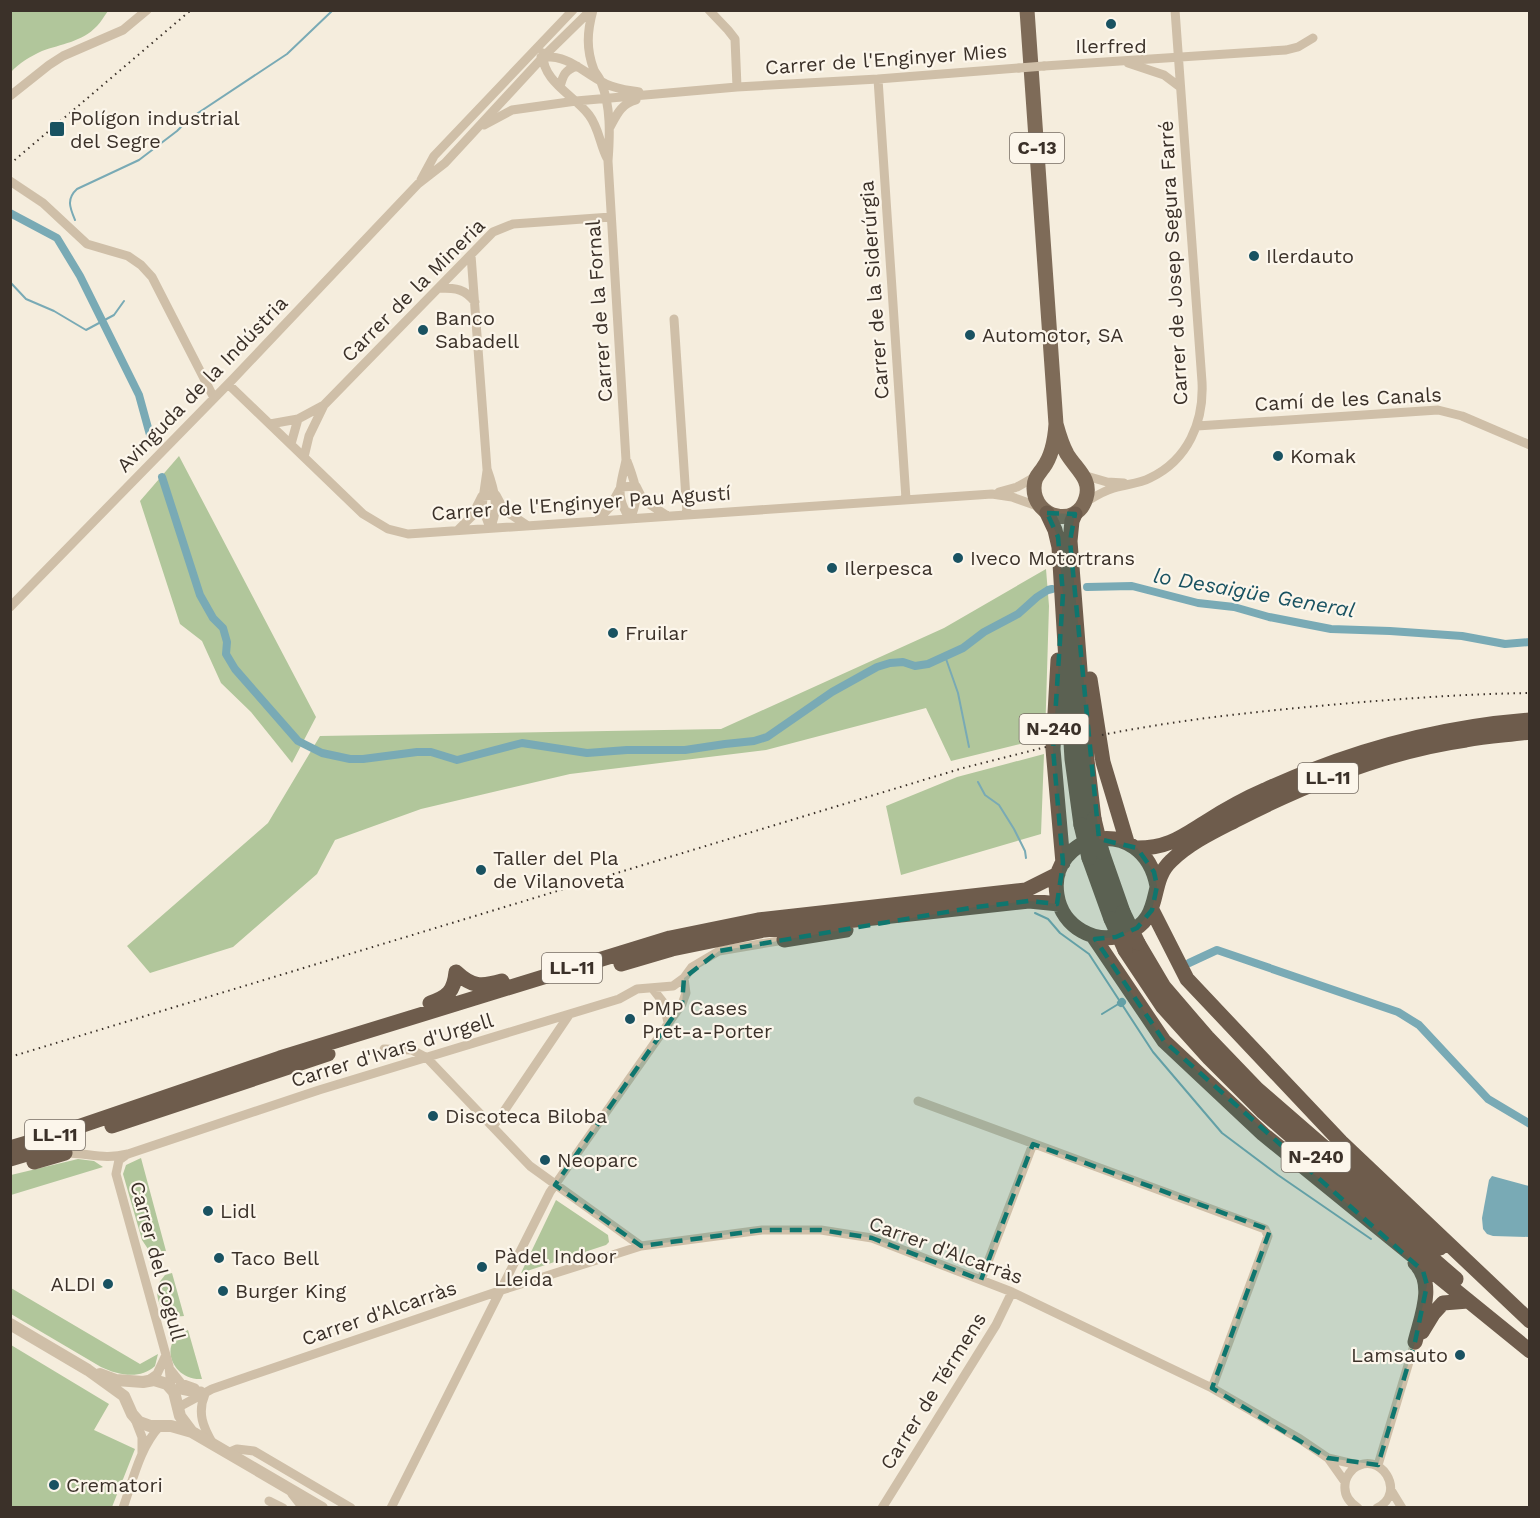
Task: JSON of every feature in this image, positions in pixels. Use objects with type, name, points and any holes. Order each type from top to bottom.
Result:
[{"type":"highway","name":"N-240","points":[[1080,509],[1071,521],[1070,541],[1072,759],[1095,855],[1117,916],[1163,1007],[1209,1058],[1262,1111],[1530,1342]]},
{"type":"highway","name":"N-240","points":[[1044,510],[1058,537],[1103,762],[1132,845]]},
{"type":"highway","name":"N-240","points":[[1069,594],[1086,746],[1088,822]]},
{"type":"highway","name":"N-240","points":[[1060,869],[1053,749],[1069,594]]},
{"type":"highway","name":"LL-11","points":[[10,1148],[280,1058],[670,938],[710,929],[822,912],[1026,890],[1060,869],[1074,849],[1091,840],[1109,838],[1153,848],[1175,842],[1205,822],[1264,790],[1324,765],[1430,735],[1530,720]]},
{"type":"highway","name":"LL-11","points":[[1152,910],[1162,871],[1171,860],[1207,836],[1271,802],[1330,776],[1396,755],[1464,740],[1530,732]]},
{"type":"highway","points":[[1132,845],[1148,859],[1157,886]]},
{"type":"highway","points":[[1060,869],[1056,884],[1059,904],[1072,925],[1082,932],[1093,936],[1116,937],[1127,934],[1137,928],[1152,910]]},
{"type":"highway","name":"LL-11","points":[[10,1159],[363,1042],[672,950],[764,930],[888,915],[1029,901],[1059,904]]},
{"type":"highway","points":[[784,940],[962,909]]},
{"type":"highway","name":"N-240","points":[[1152,910],[1187,980],[1341,1142],[1530,1322]]},
{"type":"highway","name":"N-240","points":[[1093,936],[1164,1041],[1263,1134],[1530,1352]]},
{"type":"highway","name":"N-240","points":[[1132,947],[1207,1037],[1257,1089],[1401,1216],[1530,1322]]},
{"type":"highway","points":[[392,1024],[403,1013],[444,998],[452,990],[456,972],[468,983],[482,985],[522,975],[546,976]]},
{"type":"highway","points":[[10,1168],[65,1153]]},
{"type":"highway","points":[[1394,1241],[1423,1270],[1426,1285],[1415,1342]]},
{"type":"highway","points":[[1488,1281],[1530,1314]]},
{"type":"highway","points":[[1415,1342],[1443,1303],[1468,1301]]},
{"type":"main road","name":"C-13","points":[[1027,10],[1056,424],[1053,446],[1039,473],[1035,495],[1044,510]]},
{"type":"main road","name":"C-13","points":[[1056,424],[1064,448],[1087,486],[1080,509]]},
{"type":"main road","points":[[1039,473],[1058,464],[1079,471]]},
{"type":"main road","points":[[1044,510],[1060,517],[1080,509]]},
{"type":"street","points":[[10,96],[56,60],[123,30],[147,10]]},
{"type":"street","name":"Avinguda de la Indústria","points":[[418,184],[434,156],[573,10]]},
{"type":"street","name":"Avinguda de la Indústria","points":[[10,607],[228,384],[418,184],[445,163],[543,57],[592,10]]},
{"type":"street","name":"Carrer de la Fornal","points":[[592,10],[588,47],[596,73],[601,81],[610,128],[608,161],[626,460],[620,501],[630,519]]},
{"type":"street","points":[[709,10],[735,39],[737,87]]},
{"type":"street","name":"Carrer de Josep Segura Farré","points":[[1080,509],[1102,492],[1150,478],[1173,461],[1190,441],[1202,409],[1175,10]]},
{"type":"street","name":"Carrer de l'Enginyer Mies","points":[[478,128],[512,110],[576,101],[737,87],[1286,50],[1298,47],[1313,38]]},
{"type":"street","points":[[543,57],[544,40]]},
{"type":"street","name":"Carrer de la Fornal","points":[[543,57],[548,73],[588,114],[608,161]]},
{"type":"street","name":"Carrer de l'Enginyer Mies","points":[[525,60],[556,57],[570,61],[601,81],[620,89],[656,94]]},
{"type":"street","name":"Carrer de l'Enginyer Mies","points":[[1119,61],[1153,70],[1180,87]]},
{"type":"street","points":[[560,87],[562,76],[567,69],[577,66]]},
{"type":"street","name":"Carrer de la Siderúrgia","points":[[878,79],[906,499]]},
{"type":"street","points":[[596,130],[610,128],[626,103],[656,94]]},
{"type":"street","points":[[10,181],[43,203],[87,244],[122,253],[141,265],[152,278],[214,398]]},
{"type":"street","name":"Carrer de la Mineria","points":[[270,424],[298,419],[324,405],[493,232],[513,224],[611,217]]},
{"type":"street","points":[[471,255],[487,469],[482,511],[490,528]]},
{"type":"street","points":[[440,288],[460,289],[476,302]]},
{"type":"street","points":[[674,319],[687,513]]},
{"type":"street","name":"Carrer de l'Enginyer Pau Agustí","points":[[228,384],[363,514],[388,529],[408,534],[687,513],[992,494],[1011,489],[1039,473]]},
{"type":"street","name":"Carrer de la Mineria","points":[[304,457],[309,436],[324,405]]},
{"type":"street","name":"Camí de les Canals","points":[[1197,426],[1438,410],[1462,416],[1530,445]]},
{"type":"street","points":[[291,444],[298,419]]},
{"type":"street","points":[[291,444],[309,436]]},
{"type":"street","name":"Carrer de la Fornal","points":[[626,460],[643,500],[666,515]]},
{"type":"street","points":[[487,469],[504,510],[528,526]]},
{"type":"street","name":"Carrer de Josep Segura Farré","points":[[1079,471],[1107,482],[1135,483]]},
{"type":"street","points":[[621,487],[636,486],[636,502],[630,519]]},
{"type":"street","name":"Carrer de la Fornal","points":[[597,521],[610,507],[621,487]]},
{"type":"street","name":"Carrer de l'Enginyer Pau Agustí","points":[[992,494],[1012,497],[1044,510]]},
{"type":"street","points":[[482,496],[496,495]]},
{"type":"street","points":[[490,528],[495,513],[496,495]]},
{"type":"street","points":[[458,530],[472,516],[482,496]]},
{"type":"street","name":"Carrer d'Ivars d'Urgell","points":[[65,1153],[114,1158],[128,1154],[319,1090],[619,999],[637,989],[674,986],[693,967],[719,951],[784,940]]},
{"type":"street","points":[[391,1508],[555,1185],[685,999],[684,978]]},
{"type":"street","points":[[652,988],[663,1002],[668,1022]]},
{"type":"street","points":[[493,1126],[569,1015]]},
{"type":"street","points":[[384,1049],[412,1050],[427,1058],[530,1166],[641,1246]]},
{"type":"street","points":[[918,1101],[1262,1227],[1268,1232],[1212,1388]]},
{"type":"street","points":[[981,1280],[1033,1144]]},
{"type":"street","points":[[116,1174],[119,1160],[128,1154]]},
{"type":"street","points":[[94,1157],[108,1164],[116,1174]]},
{"type":"street","name":"Carrer del Cogull","points":[[116,1174],[167,1362],[171,1388]]},
{"type":"street","name":"Carrer d'Alcarràs","points":[[177,1408],[208,1391],[502,1290],[641,1246],[762,1230],[821,1230],[872,1238],[1012,1292],[1212,1388],[1300,1439],[1328,1458],[1345,1482]]},
{"type":"street","name":"Carrer de Térmens","points":[[882,1508],[996,1325],[1012,1292]]},
{"type":"street","points":[[10,1324],[88,1370],[124,1396],[142,1437],[142,1454]]},
{"type":"street","points":[[1381,1507],[1388,1499],[1391,1480],[1378,1466],[1415,1342]]},
{"type":"street","points":[[167,1362],[181,1383],[208,1391],[201,1405],[202,1422],[213,1443]]},
{"type":"street","name":"Carrer del Cogull","points":[[145,1382],[157,1374],[167,1362]]},
{"type":"street","points":[[88,1370],[116,1380],[161,1382],[171,1388],[180,1416],[192,1432]]},
{"type":"street","points":[[145,1382],[134,1391],[131,1397],[133,1414],[144,1425],[171,1426],[192,1432],[230,1452],[322,1508]]},
{"type":"street","name":"Carrer d'Alcarràs","points":[[171,1388],[191,1392],[208,1391]]},
{"type":"street","points":[[123,1508],[150,1438],[173,1416],[177,1408]]},
{"type":"street","points":[[230,1452],[237,1449],[254,1451],[351,1508]]},
{"type":"street","name":"Carrer d'Alcarràs","points":[[1328,1458],[1358,1465],[1368,1463],[1378,1466]]},
{"type":"street","points":[[1358,1465],[1350,1472],[1345,1482],[1348,1498],[1358,1508]]},
{"type":"street","points":[[285,1485],[303,1508]]},
{"type":"street","points":[[1391,1490],[1402,1508]]},
{"type":"street","points":[[1343,1508],[1348,1498]]},
{"type":"street","points":[[269,1501],[283,1508]]},
{"type":"highlighted area","points":[[1047,513],[1075,514],[1070,541],[1099,839],[1137,848],[1154,872],[1157,886],[1152,910],[1137,928],[1116,937],[1095,939],[1164,1041],[1423,1271],[1427,1285],[1415,1342],[1378,1465],[1328,1458],[1212,1388],[1270,1230],[1033,1144],[981,1280],[872,1238],[821,1230],[762,1230],[641,1246],[555,1185],[682,1004],[684,978],[719,951],[976,907],[1029,901],[1057,904],[1063,863],[1053,749],[1063,594],[1058,537]]},
{"type":"green space","points":[[11,10],[108,11],[97,26],[85,36],[38,53],[11,72]]},
{"type":"green space","points":[[179,456],[316,717],[292,763],[251,712],[221,683],[202,641],[180,624],[140,501]]},
{"type":"green space","points":[[1046,569],[1049,606],[1045,738],[951,761],[926,708],[766,750],[570,774],[421,809],[335,840],[317,874],[233,947],[150,973],[127,946],[268,823],[320,736],[721,729],[944,628]]},
{"type":"green space","points":[[1044,754],[1041,834],[901,875],[886,806],[957,777]]},
{"type":"green space","points":[[141,1158],[166,1251],[154,1252],[148,1249],[142,1240],[123,1174],[126,1165]]},
{"type":"green space","points":[[78,1159],[94,1161],[103,1167],[11,1195],[11,1175]]},
{"type":"green space","points":[[556,1200],[608,1235],[609,1242],[606,1245],[521,1273]]},
{"type":"green space","points":[[172,1273],[184,1316],[171,1315],[159,1303],[158,1284],[165,1275]]},
{"type":"green space","points":[[11,1288],[140,1364],[158,1354],[155,1366],[136,1375],[114,1372],[101,1367],[11,1314]]},
{"type":"green space","points":[[188,1330],[202,1379],[191,1378],[183,1374],[172,1359],[170,1351],[172,1343],[178,1335]]},
{"type":"green space","points":[[11,1345],[109,1404],[94,1430],[135,1449],[112,1507],[11,1507]]},
{"type":"water","points":[[1492,1176],[1529,1186],[1529,1237],[1493,1236],[1487,1234],[1483,1229],[1482,1218],[1489,1180]]},
{"type":"waterway","points":[[75,220],[70,200],[77,189],[139,160],[189,119],[287,54],[333,10]]},
{"type":"waterway","points":[[10,213],[57,238],[80,276],[139,395],[150,435]]},
{"type":"waterway","points":[[10,282],[26,299],[54,311],[86,330],[114,315],[124,301]]},
{"type":"waterway","points":[[162,477],[200,595],[213,618],[223,628],[227,642],[226,654],[235,669],[298,741],[322,753],[350,759],[431,752],[457,760],[522,743],[587,753],[685,750],[754,741],[767,737],[832,692],[877,667],[903,662],[915,666],[928,664],[963,648],[984,632],[1018,614],[1037,597],[1052,589]]},
{"type":"waterway","name":"lo Desaigüe General","points":[[1087,587],[1132,586],[1198,603],[1234,607],[1269,617],[1331,629],[1462,636],[1505,644],[1530,642]]},
{"type":"waterway","points":[[945,656],[958,693],[969,747]]},
{"type":"waterway","points":[[978,782],[985,795],[999,805],[1014,829],[1026,858]]},
{"type":"waterway","points":[[1035,913],[1048,919],[1060,933],[1089,954],[1153,1052],[1222,1133],[1371,1239]]},
{"type":"waterway","points":[[1189,963],[1217,950],[1398,1012],[1419,1025],[1488,1099],[1530,1124]]},
{"type":"waterway","points":[[1102,1014],[1120,1003]]},
{"type":"railway","points":[[10,164],[191,10]]},
{"type":"railway","points":[[1102,735],[1186,721],[1300,708],[1429,697],[1530,693]]},
{"type":"railway","points":[[10,1057],[963,768],[1046,747]]},
{"type":"place","name":"Ilerfred","points":[[1111,24]]},
{"type":"place","name":"Polígon industrial del Segre","points":[[57,129]]},
{"type":"place","name":"Ilerdauto","points":[[1254,256]]},
{"type":"place","name":"Banco Sabadell","points":[[423,330]]},
{"type":"place","name":"Automotor, SA","points":[[970,335]]},
{"type":"place","name":"Komak","points":[[1278,456]]},
{"type":"place","name":"Iveco Motortrans","points":[[958,558]]},
{"type":"place","name":"Ilerpesca","points":[[832,568]]},
{"type":"place","name":"Fruilar","points":[[613,633]]},
{"type":"place","name":"Taller del Pla de Vilanoveta","points":[[481,870]]},
{"type":"place","name":"PMP Cases Pret-a-Porter","points":[[630,1019]]},
{"type":"place","name":"Discoteca Biloba","points":[[433,1116]]},
{"type":"place","name":"Neoparc","points":[[545,1160]]},
{"type":"place","name":"Lidl","points":[[208,1211]]},
{"type":"place","name":"Taco Bell","points":[[219,1258]]},
{"type":"place","name":"Pàdel Indoor Lleida","points":[[482,1267]]},
{"type":"place","name":"ALDI","points":[[108,1284]]},
{"type":"place","name":"Burger King","points":[[223,1291]]},
{"type":"place","name":"Lamsauto","points":[[1460,1355]]},
{"type":"place","name":"Crematori","points":[[54,1485]]}]
